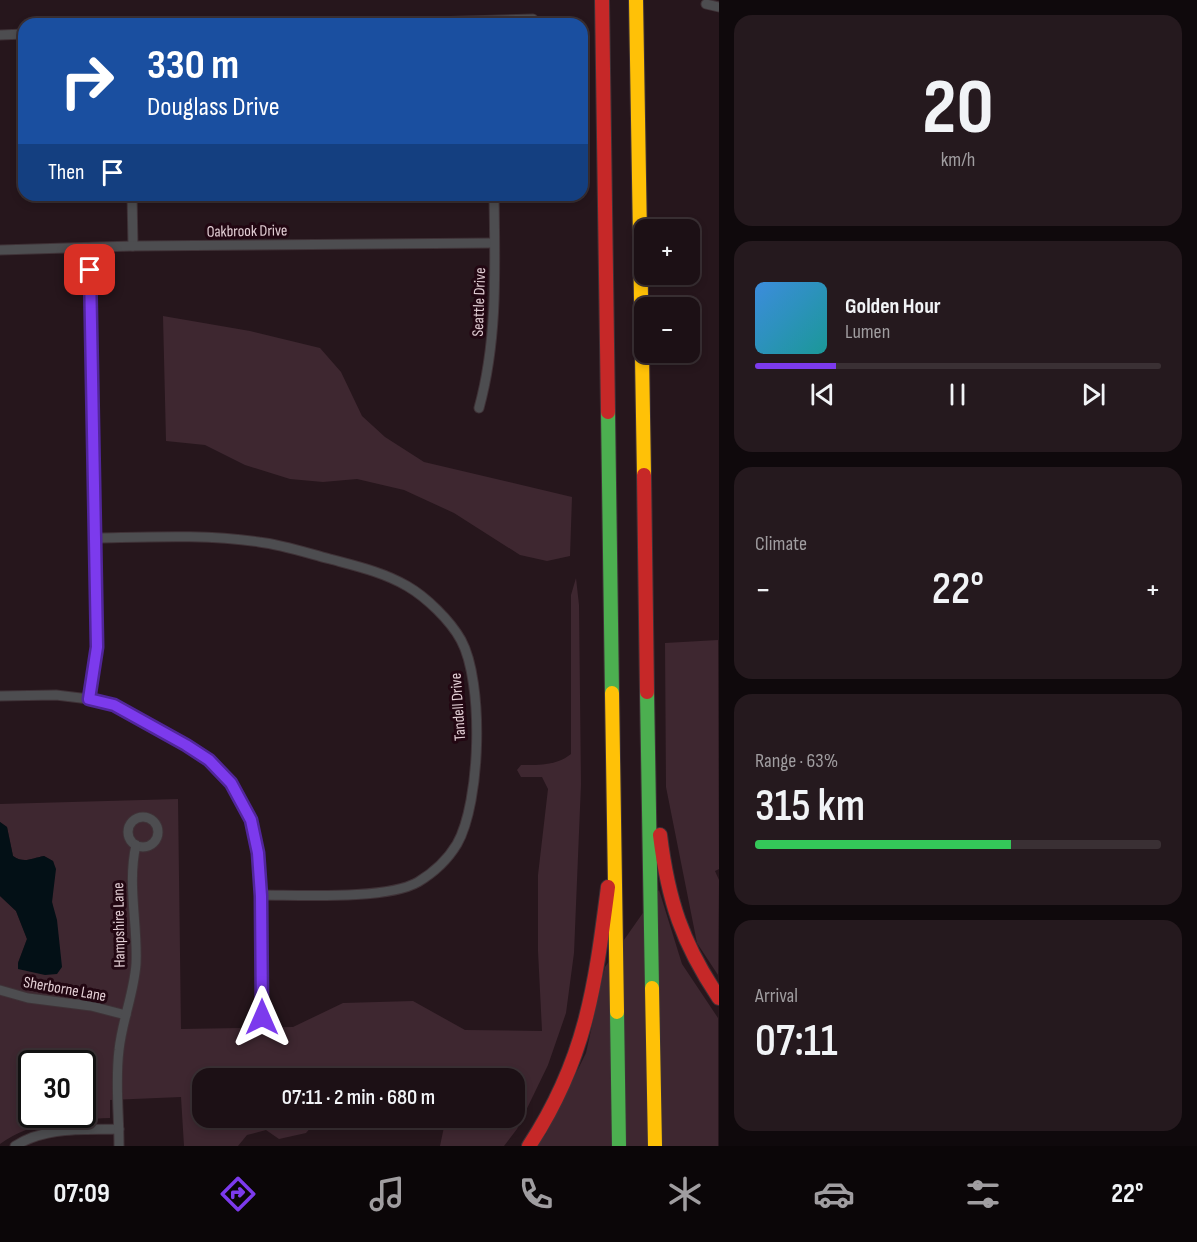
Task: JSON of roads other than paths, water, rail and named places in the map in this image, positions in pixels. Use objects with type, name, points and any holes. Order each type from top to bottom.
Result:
[{"type":"highway","points":[[602,0],[619,1146]]},
{"type":"highway","points":[[636,0],[655,1146]]},
{"type":"highway","points":[[649,734],[662,853],[669,894],[686,945],[718,998]]},
{"type":"highway","points":[[529,1146],[564,1082],[584,1032],[596,979],[616,836]]},
{"type":"street","points":[[706,4],[718,7]]},
{"type":"street","points":[[0,35],[18,34]]},
{"type":"street","points":[[132,201],[134,246]]},
{"type":"street","name":"Seattle Drive","points":[[479,408],[486,384],[492,342],[494,201]]},
{"type":"street","name":"Oakbrook Drive","points":[[0,250],[134,246],[494,243]]},
{"type":"street","points":[[89,248],[97,647],[89,699]]},
{"type":"street","name":"Tandell Drive","points":[[96,538],[188,536],[261,542],[365,568],[407,586],[442,614],[462,640],[474,677],[476,721],[474,773],[468,815],[457,844],[439,866],[417,883],[385,891],[357,894],[261,896]]},
{"type":"street","points":[[0,696],[56,695],[114,705],[209,760],[231,783],[251,820],[258,853],[261,896],[262,1017]]},
{"type":"street","name":"Hampshire Lane","points":[[119,1146],[118,1062],[136,964],[131,864],[136,845]]},
{"type":"street","name":"Sherborne Lane","points":[[0,990],[28,998],[91,1006],[126,1015]]},
{"type":"street","points":[[15,1146],[39,1134],[62,1130],[119,1129]]}]
